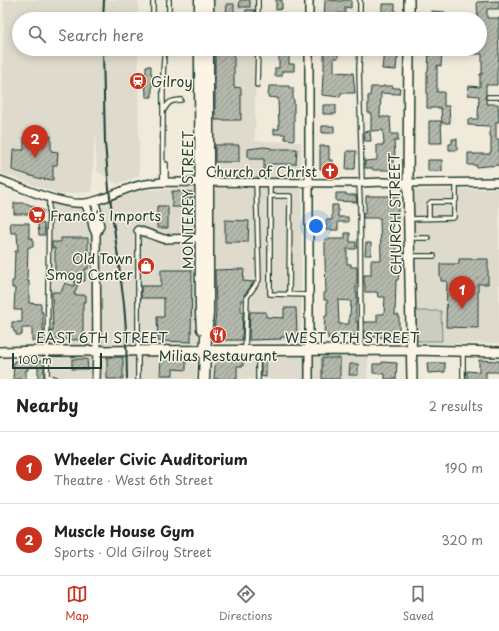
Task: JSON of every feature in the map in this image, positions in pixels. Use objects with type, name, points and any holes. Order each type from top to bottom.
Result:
[{"type":"main road","points":[[200,0],[200,12]]},
{"type":"main road","points":[[208,0],[208,12]]},
{"type":"main road","name":"MONTEREY STREET","points":[[200,56],[204,182],[209,238],[208,313],[204,379]]},
{"type":"main road","name":"MONTEREY STREET","points":[[205,351],[201,313],[201,238],[208,56]]},
{"type":"street","points":[[309,0],[309,12]]},
{"type":"street","points":[[409,0],[409,12]]},
{"type":"street","points":[[309,56],[309,379]]},
{"type":"street","name":"CHURCH STREET","points":[[409,56],[408,183],[412,379]]},
{"type":"street","points":[[0,180],[49,198],[72,203],[95,201],[135,186],[165,182],[499,182]]},
{"type":"street","points":[[95,201],[100,226],[96,234]]},
{"type":"street","points":[[85,203],[96,234],[96,379]]},
{"type":"street","points":[[138,230],[164,239],[201,238]]},
{"type":"street","name":"WEST 6TH STREET","points":[[205,351],[412,350],[499,352]]},
{"type":"street","name":"EAST 6TH STREET","points":[[0,352],[205,351]]},
{"type":"lane","points":[[153,0],[153,12]]},
{"type":"lane","points":[[169,0],[169,12]]},
{"type":"lane","points":[[258,0],[258,12]]},
{"type":"lane","points":[[360,0],[360,12]]},
{"type":"lane","points":[[164,56],[162,75],[165,182]]},
{"type":"lane","points":[[257,84],[258,56]]},
{"type":"lane","points":[[360,56],[361,351]]},
{"type":"lane","points":[[488,96],[499,97]]},
{"type":"lane","points":[[163,111],[167,104],[172,100],[181,100]]},
{"type":"lane","points":[[245,351],[246,297],[259,280],[256,182]]},
{"type":"lane","points":[[270,182],[270,294],[309,295]]},
{"type":"lane","points":[[409,219],[453,218],[454,204],[456,200],[456,182]]},
{"type":"lane","points":[[270,196],[290,196],[289,294]]},
{"type":"lane","points":[[49,198],[47,378],[55,379]]},
{"type":"lane","points":[[430,219],[429,204],[431,202],[455,202]]},
{"type":"lane","points":[[138,230],[138,379]]},
{"type":"lane","points":[[409,238],[428,238]]},
{"type":"lane","points":[[409,256],[434,256]]},
{"type":"lane","points":[[258,351],[258,379]]},
{"type":"lane","points":[[463,352],[463,379]]},
{"type":"shaded area","points":[[4,0],[138,0],[138,12],[12,12],[12,56],[138,56],[139,176],[117,184],[97,171],[95,130],[92,192],[59,194],[1,173]]},
{"type":"shaded area","points":[[212,0],[259,0],[259,12],[211,12]]},
{"type":"shaded area","points":[[211,56],[255,56],[255,141],[302,142],[300,179],[210,178]]},
{"type":"shaded area","points":[[302,186],[301,341],[49,346],[50,203],[93,210],[138,190]]},
{"type":"shaded area","points":[[499,189],[499,343],[414,344],[413,196],[416,190]]},
{"type":"shaded area","points":[[416,311],[441,311],[442,341],[417,341]]},
{"type":"shaded area","points":[[369,352],[367,379],[212,379],[212,355]]},
{"type":"shaded area","points":[[196,355],[196,379],[50,379],[50,356]]},
{"type":"building","points":[[240,0],[250,0],[250,7],[239,7]]},
{"type":"building","points":[[276,0],[282,0],[282,9],[276,10]]},
{"type":"building","points":[[325,0],[351,0],[351,8],[345,7],[345,12],[324,12]]},
{"type":"building","points":[[499,1],[499,9],[487,9],[487,12],[478,12],[477,2]]},
{"type":"building","points":[[227,4],[234,4],[234,12],[226,12]]},
{"type":"building","points":[[382,4],[395,4],[395,12],[382,12]]},
{"type":"building","points":[[246,10],[255,10],[255,12],[246,12]]},
{"type":"building","points":[[487,18],[499,18],[497,85],[486,85],[485,97],[487,104],[498,104],[499,122],[496,122],[496,139],[499,139],[499,165],[476,167],[476,165],[468,165],[468,153],[490,154],[491,152],[490,126],[468,125],[468,119],[478,119],[479,96],[468,95],[469,86],[480,87],[480,74],[482,74],[482,56],[487,56]]},
{"type":"building","points":[[215,56],[234,56],[234,87],[241,88],[241,120],[215,120]]},
{"type":"building","points":[[279,56],[289,56],[289,64],[294,64],[294,71],[282,71],[282,76],[275,76],[275,68],[279,68]]},
{"type":"building","points":[[324,56],[338,56],[338,58],[334,58],[334,72],[353,73],[355,93],[341,93],[340,97],[322,95]]},
{"type":"building","points":[[383,56],[398,56],[396,70],[382,69]]},
{"type":"building","points":[[429,56],[442,56],[441,66],[437,65],[437,92],[444,92],[444,106],[449,106],[450,123],[442,123],[441,108],[427,108]]},
{"type":"building","points":[[146,66],[151,66],[152,97],[146,97]]},
{"type":"building","points":[[269,86],[289,86],[289,88],[293,88],[294,140],[285,139],[285,134],[274,134],[274,129],[279,129],[278,98],[268,97]]},
{"type":"building","points":[[383,86],[400,88],[399,94],[381,93],[380,117],[390,117],[391,134],[398,134],[398,141],[394,141],[395,156],[393,156],[393,170],[373,170],[372,168],[365,168],[365,161],[377,160],[377,145],[384,145],[383,130],[371,131],[371,113],[368,113],[368,96],[370,96],[371,87]]},
{"type":"building","points":[[323,105],[336,105],[336,114],[323,114]]},
{"type":"building","points":[[429,121],[441,121],[442,143],[429,143]]},
{"type":"building","points":[[322,126],[334,126],[334,133],[322,133]]},
{"type":"building","points":[[370,131],[371,141],[365,141],[364,132]]},
{"type":"building","points":[[51,136],[51,151],[58,152],[57,165],[53,165],[53,180],[41,179],[12,170],[13,150],[24,150],[24,137]]},
{"type":"building","points":[[452,139],[457,139],[457,150],[449,150],[449,144],[452,144]]},
{"type":"building","points":[[215,145],[239,145],[239,162],[215,162]]},
{"type":"building","points":[[320,146],[329,146],[329,160],[333,160],[333,169],[320,169]]},
{"type":"building","points":[[264,147],[271,149],[297,149],[296,164],[271,164],[271,170],[264,170],[264,159],[249,159],[248,149]]},
{"type":"building","points":[[347,151],[356,151],[355,169],[346,169]]},
{"type":"building","points":[[428,160],[442,160],[442,171],[428,171]]},
{"type":"building","points":[[172,191],[192,192],[192,199],[185,199],[185,207],[172,207]]},
{"type":"building","points":[[336,193],[356,195],[357,202],[336,201]]},
{"type":"building","points":[[366,196],[398,196],[398,218],[393,218],[392,233],[397,233],[396,273],[399,273],[398,280],[396,280],[395,315],[399,315],[399,338],[364,338],[364,322],[377,322],[377,314],[384,314],[385,297],[378,297],[377,292],[365,292],[364,275],[371,275],[371,260],[381,260],[380,218],[363,218],[363,213],[366,212]]},
{"type":"building","points":[[14,203],[25,203],[43,210],[43,214],[14,214]]},
{"type":"building","points":[[332,205],[338,205],[338,217],[348,217],[348,222],[338,222],[338,230],[326,230],[326,220],[332,220]]},
{"type":"building","points":[[157,206],[168,206],[168,228],[157,228]]},
{"type":"building","points":[[225,220],[249,221],[248,242],[225,242]]},
{"type":"building","points":[[10,223],[29,223],[29,238],[33,238],[33,247],[28,247],[27,281],[29,281],[29,303],[41,304],[41,312],[43,312],[43,341],[32,341],[32,328],[22,328],[22,335],[16,335],[16,332],[14,332],[12,328],[12,322],[22,322],[22,310],[14,310],[15,288],[12,288],[12,281],[14,281],[15,251],[18,251],[17,233],[11,233]]},
{"type":"building","points":[[38,223],[44,224],[45,235],[39,235]]},
{"type":"building","points":[[345,233],[350,233],[350,242],[356,242],[356,249],[347,249],[347,264],[351,264],[351,267],[357,267],[356,322],[358,322],[358,336],[338,335],[338,339],[328,339],[328,335],[324,335],[325,316],[327,316],[327,300],[324,300],[324,293],[326,293],[325,239],[345,239]],"holes":[[[338,300],[351,301],[349,324],[339,324]]]},
{"type":"building","points":[[61,238],[88,238],[88,269],[85,269],[85,281],[79,281],[74,295],[86,295],[86,302],[83,302],[83,340],[51,339],[51,331],[53,331],[52,292],[61,292],[65,283],[74,286],[75,274],[55,273],[55,248],[52,248],[52,242],[61,242]]},
{"type":"building","points":[[366,243],[371,243],[371,255],[365,255]]},
{"type":"building","points":[[459,259],[488,259],[488,284],[478,284],[478,328],[446,327],[447,281],[441,281],[440,264],[459,264]]},
{"type":"building","name":"Old Town Smog Center","points":[[142,262],[151,263],[151,270],[141,269]]},
{"type":"building","points":[[244,269],[243,281],[254,282],[244,294],[244,300],[241,300],[241,312],[243,312],[242,340],[213,340],[216,312],[215,270]]},
{"type":"building","points":[[161,270],[192,270],[191,342],[158,341],[157,317],[164,317],[164,298],[141,298],[141,286],[161,286]]},
{"type":"building","points":[[284,308],[296,308],[297,335],[287,335],[287,337],[281,337],[281,339],[249,340],[250,312],[266,312],[266,317],[284,318]]},
{"type":"building","points":[[107,357],[123,357],[123,379],[107,379]]},
{"type":"building","points":[[216,357],[243,357],[243,366],[237,366],[237,379],[214,379]]},
{"type":"building","points":[[161,358],[186,358],[186,370],[173,369],[173,375],[160,375]]},
{"type":"building","points":[[322,358],[340,358],[340,379],[322,379]]},
{"type":"building","points":[[72,359],[87,359],[88,369],[72,369]]},
{"type":"building","points":[[261,360],[266,360],[266,377],[261,376]]},
{"type":"building","points":[[479,360],[499,361],[499,372],[486,372],[486,379],[467,379],[467,371],[479,372]]},
{"type":"building","points":[[14,361],[44,361],[44,379],[38,379],[38,367],[28,367],[28,370],[26,370],[26,379],[13,379]]},
{"type":"building","points":[[382,362],[397,363],[396,379],[385,379],[385,374],[373,373],[373,364],[382,364]]},
{"type":"building","points":[[427,363],[445,363],[445,372],[428,373]]},
{"type":"building","points":[[350,364],[358,364],[358,375],[349,375]]},
{"type":"railway","points":[[103,12],[104,0]]},
{"type":"railway","points":[[103,56],[105,143],[109,189],[124,304],[127,379]]},
{"type":"place","name":"Gilroy","points":[[138,81]]},
{"type":"place","name":"Muscle House Gym","points":[[35,158]]},
{"type":"place","name":"Church of Christ","points":[[330,171]]},
{"type":"place","name":"Franco's Imports","points":[[37,215]]},
{"type":"place","name":"Old Town Smog Center","points":[[146,266]]},
{"type":"place","name":"Wheeler Civic Auditorium","points":[[462,309]]},
{"type":"place","name":"Milias Restaurant","points":[[218,335]]}]
